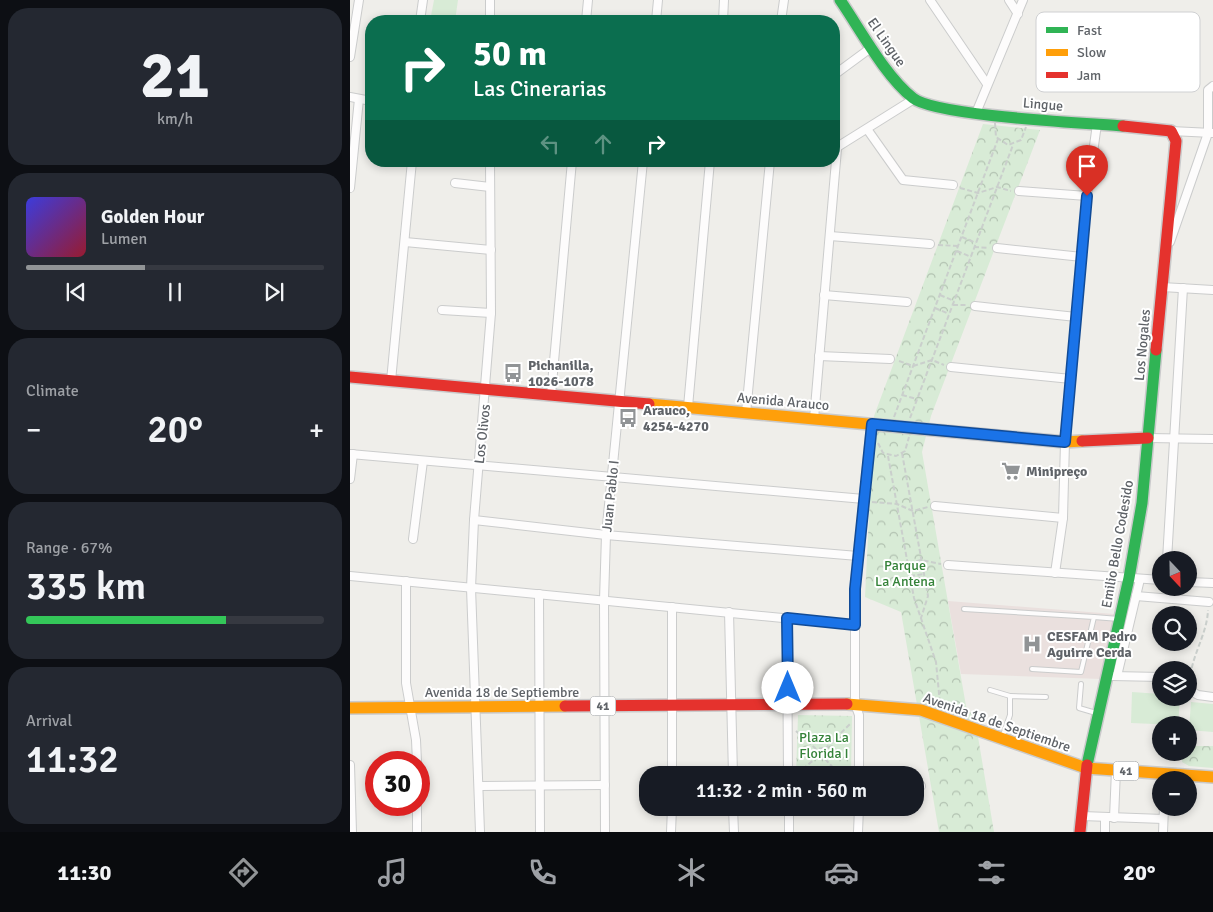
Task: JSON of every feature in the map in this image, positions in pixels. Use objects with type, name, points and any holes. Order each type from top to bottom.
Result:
[{"type":"street","points":[[350,57],[359,0]]},
{"type":"street","points":[[421,15],[423,0]]},
{"type":"street","points":[[490,0],[490,15]]},
{"type":"street","points":[[587,15],[588,0]]},
{"type":"street","points":[[657,15],[658,0]]},
{"type":"street","points":[[723,15],[724,0]]},
{"type":"street","points":[[783,15],[784,0]]},
{"type":"street","name":"El Lingue","points":[[840,0],[895,80],[914,99]]},
{"type":"street","points":[[930,0],[987,84]]},
{"type":"street","points":[[1009,0],[1018,14]]},
{"type":"street","points":[[976,113],[1024,0]]},
{"type":"street","points":[[840,71],[872,47]]},
{"type":"street","name":"Los Nogales","points":[[1165,256],[1211,133],[1208,90],[1213,86]]},
{"type":"street","points":[[350,97],[365,100]]},
{"type":"street","points":[[350,188],[359,99]]},
{"type":"street","points":[[840,146],[914,99]]},
{"type":"street","name":"Lingue","points":[[914,99],[943,109],[976,113],[1173,133],[1211,133]]},
{"type":"street","points":[[1055,573],[1063,518],[1065,442],[1087,196],[1097,124]]},
{"type":"street","points":[[867,129],[903,180],[953,185]]},
{"type":"street","name":"Los Nogales","points":[[1148,438],[1176,141],[1173,133]]},
{"type":"street","points":[[392,381],[412,167]]},
{"type":"street","name":"Los Olivos","points":[[480,832],[480,786],[474,707],[471,588],[474,520],[492,313],[490,167]]},
{"type":"street","points":[[551,395],[571,167]]},
{"type":"street","name":"Juan Pablo I","points":[[605,832],[604,600],[606,535],[642,167]]},
{"type":"street","points":[[688,408],[709,167]]},
{"type":"street","points":[[746,413],[769,167]]},
{"type":"street","points":[[814,419],[834,167]]},
{"type":"street","points":[[456,183],[490,187]]},
{"type":"street","points":[[1019,191],[1087,196]]},
{"type":"street","points":[[830,236],[930,244]]},
{"type":"street","points":[[406,242],[491,250]]},
{"type":"street","points":[[996,248],[1082,257]]},
{"type":"street","points":[[1162,287],[1213,290]]},
{"type":"street","points":[[1168,551],[1183,288]]},
{"type":"street","points":[[824,295],[907,302]]},
{"type":"street","points":[[975,306],[1076,317]]},
{"type":"street","points":[[442,310],[492,313]]},
{"type":"street","points":[[819,356],[890,359]]},
{"type":"street","points":[[951,367],[1071,379]]},
{"type":"street","name":"Avenida Arauco","points":[[350,377],[1065,442],[1174,436],[1213,439]]},
{"type":"street","points":[[859,766],[855,589],[872,424]]},
{"type":"street","name":"Emilio Bello Codesido","points":[[1080,832],[1086,768],[1098,714],[1111,676],[1119,620],[1135,578],[1148,438]]},
{"type":"street","points":[[350,479],[352,454],[864,500]]},
{"type":"street","points":[[414,539],[423,461]]},
{"type":"street","points":[[935,506],[1063,518]]},
{"type":"street","points":[[474,520],[606,535],[858,556]]},
{"type":"street","points":[[948,566],[1152,579]]},
{"type":"street","points":[[350,576],[855,625]]},
{"type":"street","points":[[1135,578],[1136,596],[1111,676],[1152,677]]},
{"type":"street","points":[[406,581],[405,647],[410,708],[416,751]]},
{"type":"street","points":[[1198,582],[1213,583]]},
{"type":"street","points":[[539,594],[540,832]]},
{"type":"street","points":[[1136,596],[1209,602]]},
{"type":"street","points":[[672,607],[672,766]]},
{"type":"street","points":[[729,612],[732,766]]},
{"type":"street","points":[[787,618],[788,766]]},
{"type":"street","points":[[1197,694],[1213,697]]},
{"type":"street","name":"Avenida 18 de Septiembre","points":[[350,708],[788,705],[857,710],[921,710],[1086,768],[1152,775]]},
{"type":"street","points":[[350,765],[352,832]]},
{"type":"street","points":[[1114,818],[1116,770]]},
{"type":"street","name":"Avenida 18 de Septiembre","points":[[1197,777],[1213,777]]},
{"type":"street","points":[[480,786],[605,785]]},
{"type":"street","points":[[417,816],[417,832]]},
{"type":"street","points":[[672,816],[672,832]]},
{"type":"street","points":[[733,816],[734,832]]},
{"type":"street","points":[[789,816],[789,832]]},
{"type":"street","points":[[858,832],[859,816]]},
{"type":"street","points":[[1082,816],[1163,819]]},
{"type":"street","points":[[1163,816],[1163,832]]},
{"type":"street","points":[[1105,817],[1105,832]]},
{"type":"lane","points":[[964,609],[1119,620]]},
{"type":"lane","points":[[1032,669],[1081,672],[1094,617]]},
{"type":"lane","points":[[1081,684],[1079,708],[1098,714]]},
{"type":"lane","points":[[990,690],[1010,696],[1046,697]]},
{"type":"lane","points":[[1002,737],[1010,715],[1010,696]]},
{"type":"path","points":[[996,114],[994,132],[998,140],[1013,145]]},
{"type":"path","points":[[877,441],[880,450],[888,456],[896,456],[902,453],[908,446],[908,428],[917,399],[1013,145],[1024,136],[1028,117]]},
{"type":"path","points":[[890,426],[998,140]]},
{"type":"path","points":[[953,185],[978,193],[997,187],[1019,191]]},
{"type":"path","points":[[962,236],[976,243]]},
{"type":"path","points":[[930,244],[958,246]]},
{"type":"path","points":[[974,247],[996,248]]},
{"type":"path","points":[[956,250],[970,257]]},
{"type":"path","points":[[940,295],[954,301]]},
{"type":"path","points":[[953,305],[975,306]]},
{"type":"path","points":[[935,308],[949,314]]},
{"type":"path","points":[[899,361],[913,366],[932,360],[951,367]]},
{"type":"path","points":[[902,394],[917,399]]},
{"type":"path","points":[[902,453],[928,596],[921,618]]},
{"type":"path","points":[[888,456],[910,576],[921,618],[936,662],[941,717]]},
{"type":"path","points":[[864,500],[897,504],[913,511],[935,506]]},
{"type":"path","points":[[908,563],[922,560],[948,566]]},
{"type":"path","points":[[910,576],[924,574]]},
{"type":"path","points":[[1194,661],[1208,622],[1209,602]]},
{"type":"path","points":[[825,749],[857,710]]},
{"type":"path","points":[[788,725],[816,749],[825,749]]},
{"type":"path","points":[[816,749],[814,754],[816,758]]},
{"type":"path","points":[[824,758],[827,753],[825,749]]},
{"type":"path","points":[[807,766],[816,758],[824,758],[832,766]]},
{"type":"shaded area","name":"CESFAM Pedro Aguirre Cerda","points":[[948,601],[1114,614],[1101,679],[961,674]]},
{"type":"green space","points":[[434,0],[458,0],[456,15],[431,15]]},
{"type":"green space","name":"Parque La Antena","points":[[983,124],[1040,130],[931,416],[922,452],[966,706],[975,719],[994,832],[939,832],[901,612],[865,597],[874,416]]},
{"type":"green space","points":[[1132,692],[1152,693],[1152,706],[1179,706],[1179,716],[1152,716],[1152,724],[1131,723]]},
{"type":"green space","points":[[1197,703],[1213,704],[1213,732],[1197,731],[1197,716],[1190,716],[1191,706],[1197,706]]},
{"type":"green space","name":"Plaza La Florida I","points":[[798,715],[852,716],[851,766],[796,766]]},
{"type":"green space","points":[[1197,746],[1213,746],[1213,768],[1189,766],[1182,762],[1197,761]]},
{"type":"traffic: fast","points":[[840,0],[883,65],[913,98],[950,110],[979,114],[1123,126]]},
{"type":"traffic: fast","points":[[1087,765],[1129,578],[1142,503],[1156,350]]},
{"type":"traffic: slow","points":[[649,404],[1065,442],[1082,441]]},
{"type":"traffic: slow","points":[[847,704],[921,710],[1086,768],[1213,777]]},
{"type":"traffic: slow","points":[[350,708],[565,706]]},
{"type":"traffic: jam","points":[[1123,126],[1171,131],[1176,141],[1156,350]]},
{"type":"traffic: jam","points":[[350,377],[649,404]]},
{"type":"traffic: jam","points":[[1082,441],[1148,438]]},
{"type":"traffic: jam","points":[[565,706],[847,704]]},
{"type":"traffic: jam","points":[[1080,832],[1087,765]]},
{"type":"place","name":"Pichanilla, 1026-1078","points":[[513,373]]},
{"type":"place","name":"Arauco, 4254-4270","points":[[628,418]]},
{"type":"place","name":"Minipreço","points":[[1011,471]]},
{"type":"place","name":"CESFAM Pedro Aguirre Cerda","points":[[1032,644]]},
{"type":"route","points":[[788,688],[787,618],[855,625],[855,589],[872,424],[1065,442],[1087,196]]}]
